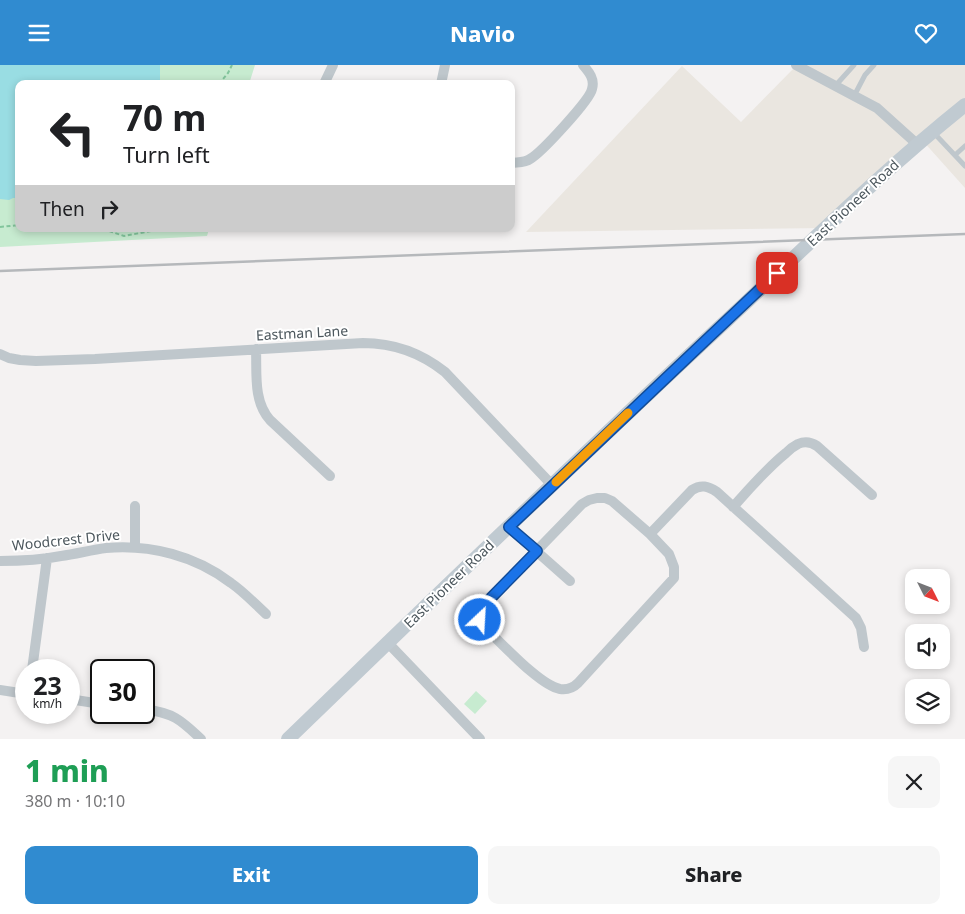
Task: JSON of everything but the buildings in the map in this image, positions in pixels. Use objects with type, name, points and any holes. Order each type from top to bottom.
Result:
[{"type":"main road","name":"East Pioneer Road","points":[[288,739],[552,485],[814,239],[916,145],[965,105]]},
{"type":"street","points":[[326,80],[333,65]]},
{"type":"street","points":[[443,80],[445,65]]},
{"type":"street","points":[[515,163],[526,162],[532,159],[587,100],[593,85],[591,75],[583,65]]},
{"type":"street","points":[[796,65],[877,108],[916,145]]},
{"type":"street","name":"Eastman Lane","points":[[0,354],[20,361],[36,361],[373,343],[391,346],[413,352],[433,363],[450,376],[552,485]]},
{"type":"street","points":[[256,349],[258,397],[264,412],[270,420],[330,476]]},
{"type":"street","points":[[733,507],[782,456],[794,446],[804,442],[817,446],[872,495]]},
{"type":"street","points":[[650,534],[692,490],[702,486],[710,488],[856,618],[861,628],[864,647]]},
{"type":"street","points":[[597,497],[612,501],[650,534],[671,557],[674,567],[674,578],[574,687],[566,689],[555,688],[544,681],[484,627],[480,620],[480,612],[484,605],[582,504],[589,500],[597,497]]},
{"type":"street","points":[[135,505],[135,547]]},
{"type":"street","points":[[509,527],[570,581]]},
{"type":"street","name":"Woodcrest Drive","points":[[0,561],[47,558],[100,549],[135,547],[167,553],[202,565],[232,583],[266,614]]},
{"type":"street","points":[[33,659],[47,558]]},
{"type":"street","points":[[388,643],[480,739]]},
{"type":"street","points":[[0,690],[15,692]]},
{"type":"street","points":[[155,711],[174,716],[184,722],[201,739]]},
{"type":"lane","points":[[835,86],[854,65]]},
{"type":"lane","points":[[854,96],[865,75],[874,65]]},
{"type":"lane","points":[[932,131],[965,166]]},
{"type":"lane","points":[[955,155],[965,146]]},
{"type":"path","points":[[223,80],[232,65]]},
{"type":"path","points":[[0,227],[15,225]]},
{"type":"path","points":[[112,232],[124,236],[146,232]]},
{"type":"shaded area","points":[[796,65],[965,65],[965,188],[922,140],[826,228],[526,232],[682,66],[741,122]]},
{"type":"green space","points":[[0,65],[255,65],[250,80],[15,80],[15,232],[208,232],[207,236],[0,247]]},
{"type":"green space","points":[[476,691],[487,701],[475,714],[464,704]]},
{"type":"water","points":[[0,65],[160,65],[160,80],[15,80],[15,198],[9,200],[0,199]]},
{"type":"railway","points":[[0,271],[965,234]]},
{"type":"slow traffic","points":[[556,482],[628,413]]},
{"type":"route","points":[[480,620],[482,607],[537,551],[509,527],[777,273]]}]
